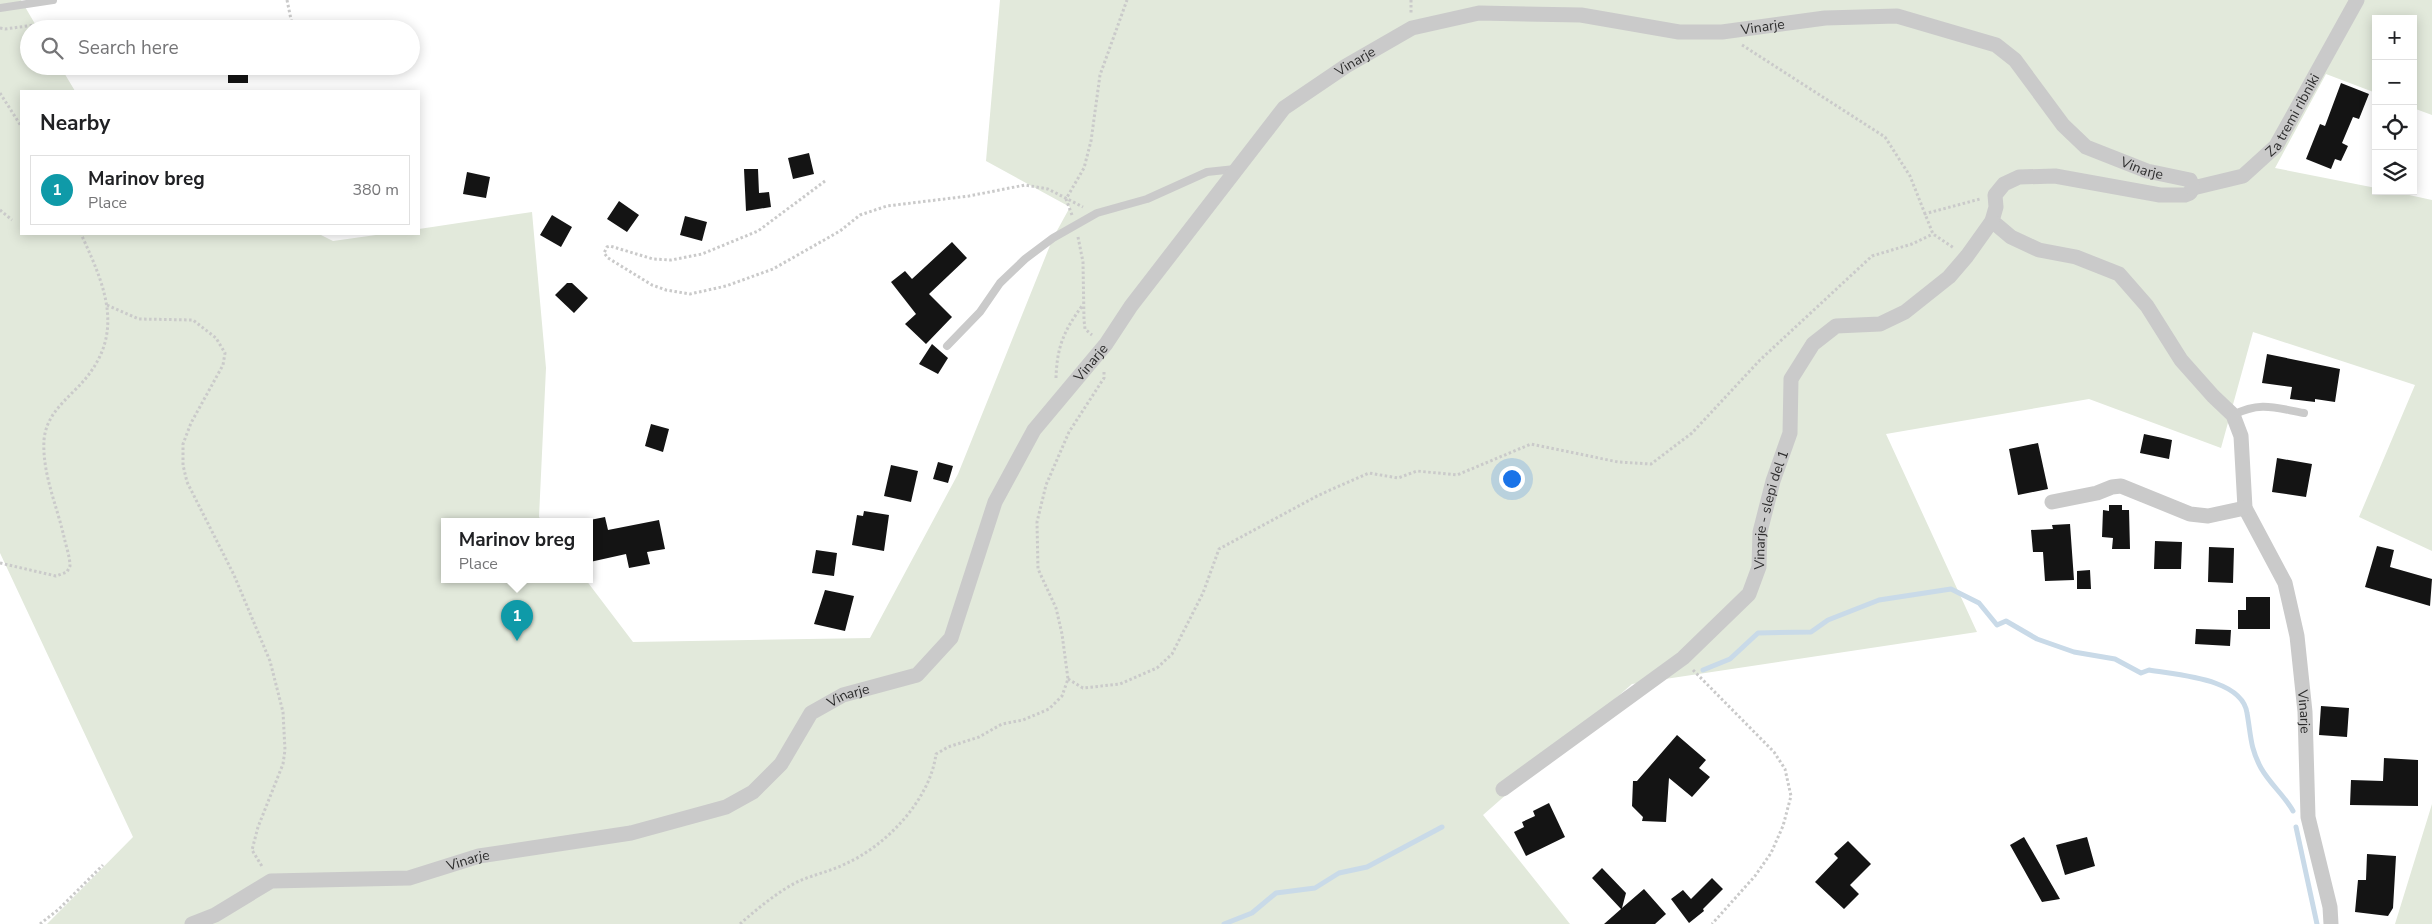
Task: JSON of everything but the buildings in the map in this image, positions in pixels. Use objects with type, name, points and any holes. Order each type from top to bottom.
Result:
[{"type":"street","name":"Za tremi ribniki","points":[[2193,188],[2243,176],[2276,146],[2357,0]]},
{"type":"street","name":"Vinarje","points":[[271,881],[409,878],[480,856],[631,832],[726,808],[753,792],[781,764],[811,712],[843,696],[917,675],[951,638],[995,502],[1034,430],[1055,402],[1106,344],[1130,306],[1176,250],[1235,169],[1284,108],[1346,66],[1412,28],[1479,13],[1581,15],[1679,32],[1722,32],[1825,18],[1897,16],[1996,46],[2015,60],[2063,126],[2086,147],[2147,171],[2190,180],[2193,188],[2185,196],[2160,195],[2055,176],[2018,177],[2004,184],[1995,195]]},
{"type":"street","points":[[1992,221],[1996,207],[1995,195]]},
{"type":"street","name":"Vinarje","points":[[1992,221],[2011,237],[2038,250],[2076,257],[2119,274],[2147,306],[2181,360],[2233,415],[2240,436],[2245,508],[2285,583],[2296,636],[2305,712],[2308,817],[2330,907],[2331,924]]},
{"type":"street","name":"Vinarje - slepi del 1","points":[[1503,789],[1683,658],[1749,594],[1759,567],[1762,523],[1773,482],[1790,433],[1791,379],[1813,344],[1836,326],[1880,324],[1905,312],[1949,277],[1968,256],[1992,221]]},
{"type":"street","points":[[2052,502],[2122,486],[2190,514],[2208,516],[2245,508]]},
{"type":"street","points":[[192,924],[215,915],[271,881]]},
{"type":"lane","points":[[0,8],[53,0]]},
{"type":"lane","points":[[947,346],[980,312],[1000,284],[1019,265],[1053,238],[1097,213],[1147,199],[1207,172],[1235,169]]},
{"type":"lane","points":[[2233,415],[2246,408],[2261,405],[2304,413]]},
{"type":"path","points":[[288,0],[291,20]]},
{"type":"path","points":[[1066,199],[1084,168],[1091,140],[1100,75],[1127,0]]},
{"type":"path","points":[[0,28],[20,27]]},
{"type":"path","points":[[1722,32],[1885,137],[1910,176],[1933,234],[1968,256]]},
{"type":"path","points":[[0,94],[20,124]]},
{"type":"path","points":[[825,181],[758,231],[702,254],[671,260],[653,259],[610,246],[607,246],[604,253],[608,258],[652,284],[666,290],[690,294],[726,286],[773,269],[840,231],[860,215],[887,206],[969,196],[1025,185],[1048,189],[1097,213]]},
{"type":"path","points":[[1924,214],[1995,195]]},
{"type":"path","points":[[1066,199],[1076,225],[1083,262],[1082,305],[1085,328],[1106,344]]},
{"type":"path","points":[[0,210],[12,220]]},
{"type":"path","points":[[1068,679],[1083,688],[1120,684],[1157,668],[1172,654],[1203,593],[1219,549],[1319,495],[1370,473],[1398,478],[1417,471],[1457,475],[1531,444],[1618,462],[1651,464],[1692,433],[1760,360],[1872,256],[1912,244],[1933,234]]},
{"type":"path","points":[[0,563],[56,576],[64,574],[69,570],[70,561],[48,480],[44,442],[46,431],[57,408],[95,368],[104,350],[108,332],[107,306],[102,286],[81,235]]},
{"type":"path","points":[[1055,402],[1057,356],[1066,329],[1082,305]]},
{"type":"path","points":[[107,306],[139,319],[193,320],[216,338],[225,353],[223,365],[191,422],[183,444],[183,465],[188,482],[234,575],[264,645],[283,712],[284,750],[282,764],[258,827],[252,850],[271,881]]},
{"type":"path","points":[[740,924],[756,910],[795,883],[845,864],[869,852],[887,839],[907,815],[926,785],[936,754],[948,747],[979,737],[1002,724],[1023,720],[1049,710],[1062,696],[1068,679],[1062,634],[1056,608],[1038,569],[1036,522],[1046,485],[1069,432],[1104,378],[1104,370]]},
{"type":"path","points":[[1683,658],[1703,682],[1774,752],[1785,769],[1791,796],[1783,826],[1770,853],[1755,876],[1712,924]]},
{"type":"path","points":[[40,924],[59,909],[103,865]]},
{"type":"shaded area","points":[[0,0],[21,0],[33,20],[20,20],[20,75],[65,75],[74,90],[20,90],[20,235],[321,235],[333,241],[376,235],[420,235],[420,229],[532,212],[546,368],[540,518],[441,518],[441,583],[588,583],[633,642],[870,638],[958,474],[1053,238],[1070,207],[986,161],[1000,0],[2432,0],[2432,115],[2417,109],[2417,15],[2372,15],[2372,91],[2326,74],[2275,168],[2372,187],[2372,195],[2409,195],[2432,200],[2432,551],[2359,517],[2415,385],[2253,332],[2221,448],[2089,399],[1886,434],[1977,632],[1632,684],[1483,815],[1570,924],[47,924],[133,837],[0,553]]},
{"type":"shaded area","points":[[2432,804],[2432,924],[2395,924]]},
{"type":"waterway","points":[[1703,670],[1730,659],[1758,633],[1811,632],[1828,620],[1879,600],[1951,589],[1979,603],[1997,625],[2006,621],[2037,639],[2074,652],[2115,659],[2141,673],[2149,670],[2206,680],[2221,685],[2233,692],[2242,701],[2247,713],[2257,761],[2293,811]]},
{"type":"waterway","points":[[1224,924],[1252,913],[1276,893],[1315,888],[1339,873],[1367,867],[1442,827]]},
{"type":"waterway","points":[[2296,827],[2317,924]]},
{"type":"place","name":"Marinov breg","points":[[517,641]]}]
